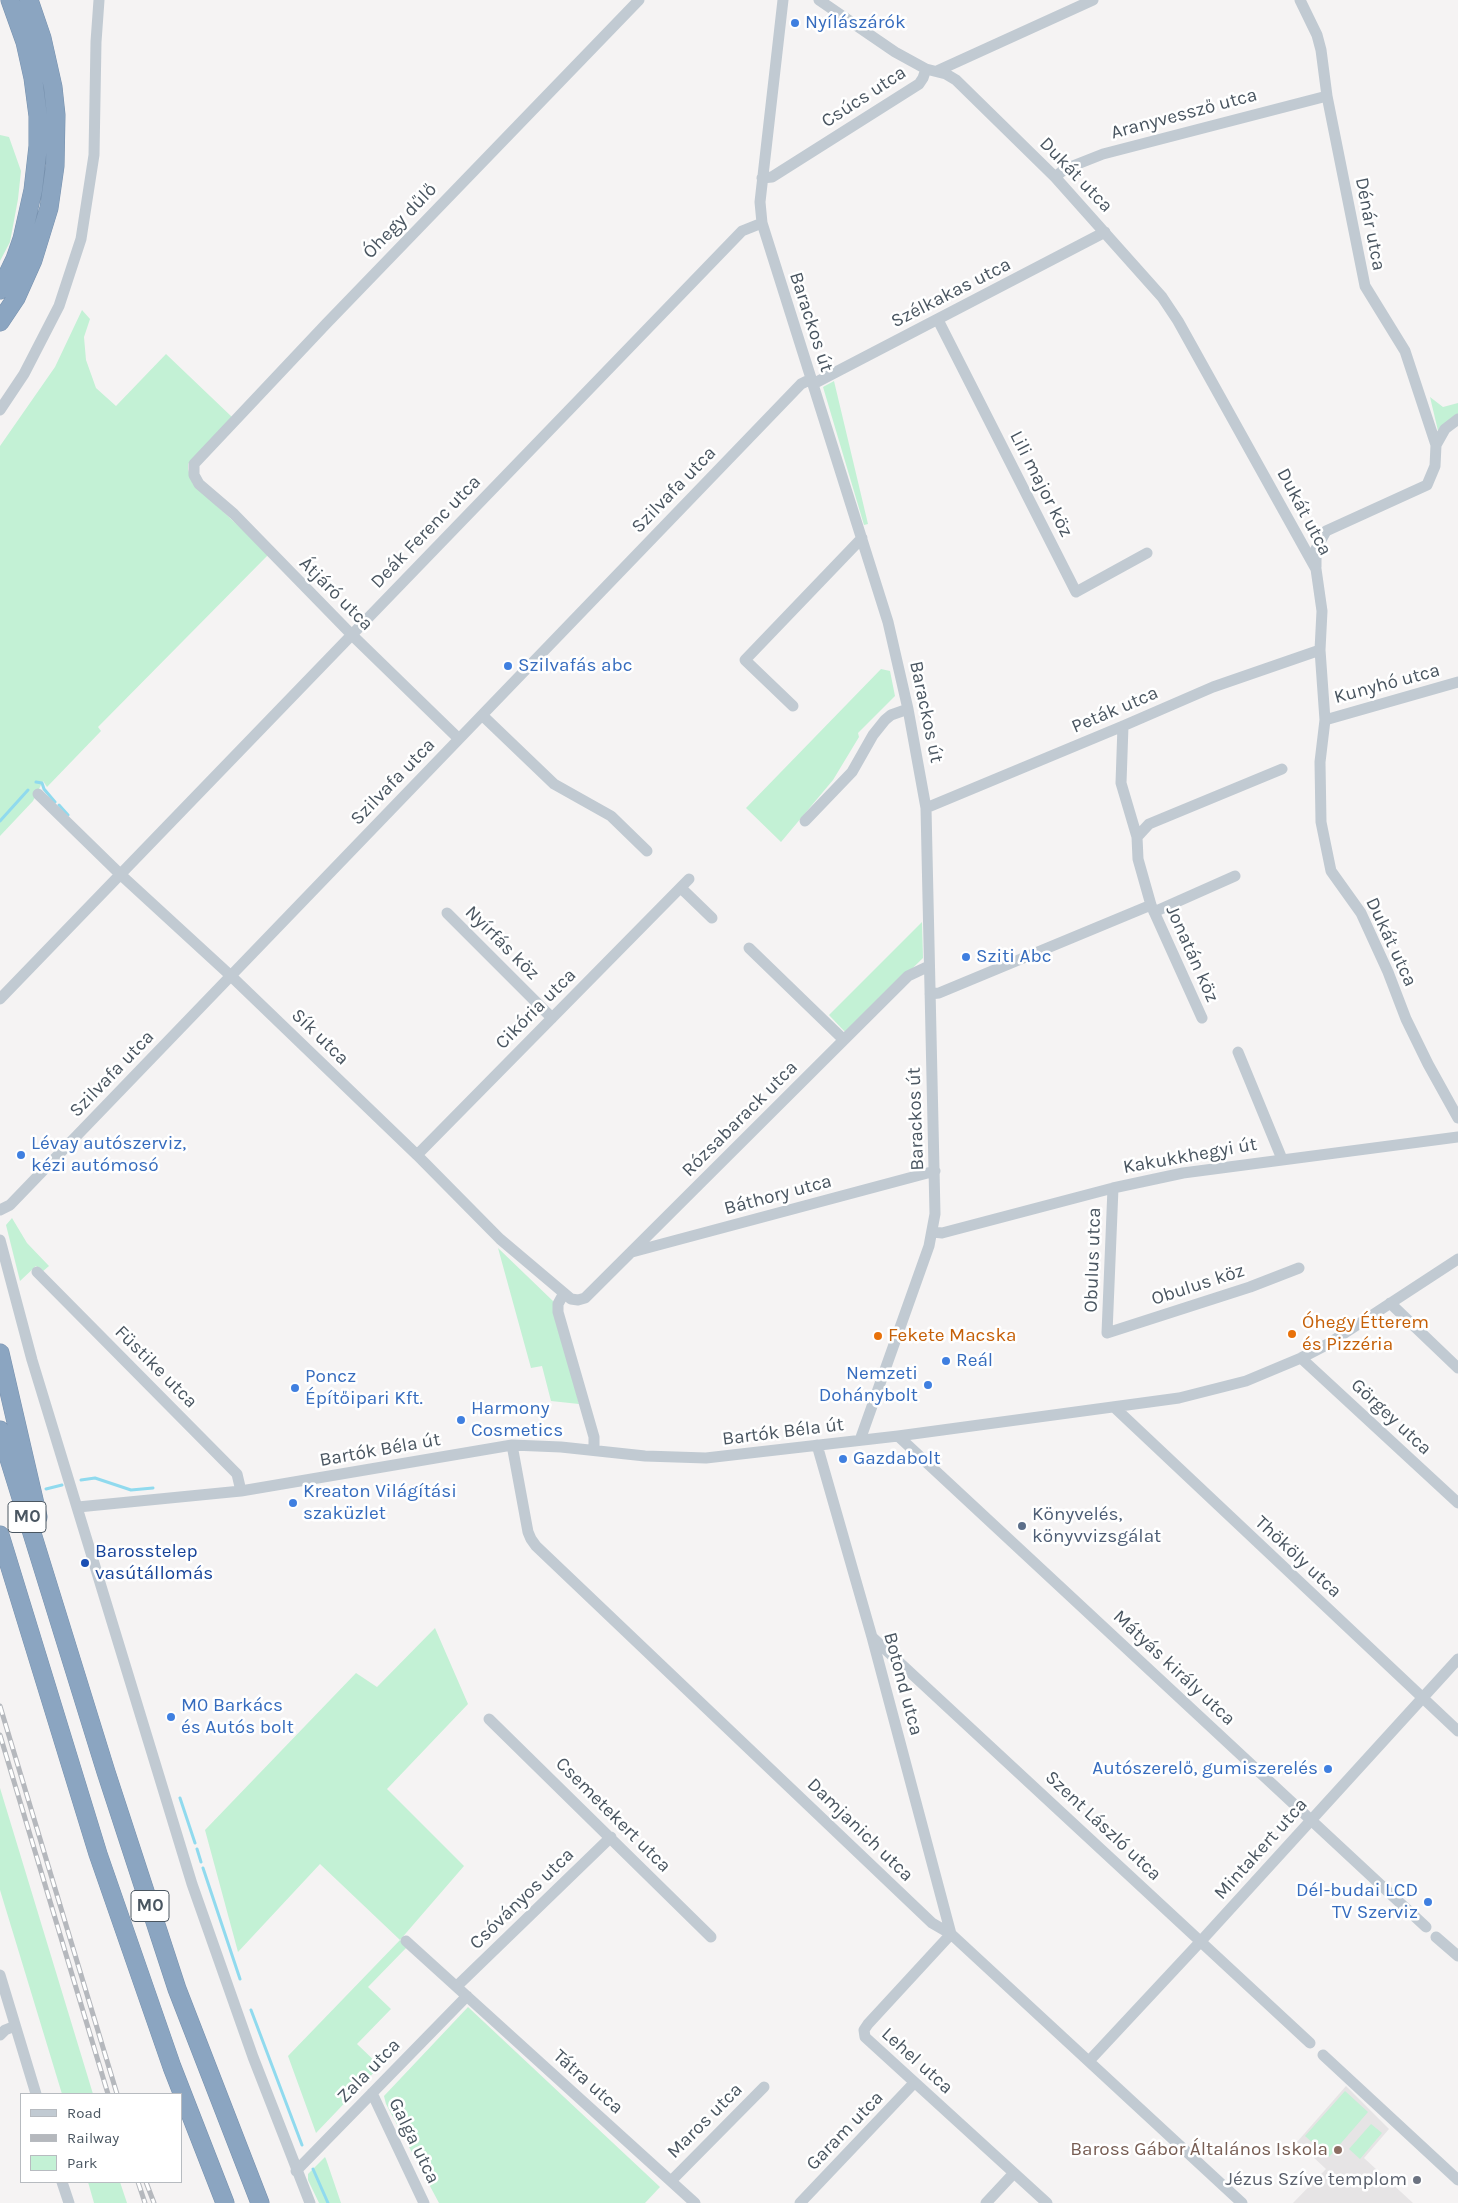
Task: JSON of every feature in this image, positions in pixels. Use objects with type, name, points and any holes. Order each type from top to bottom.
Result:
[{"type":"highway","points":[[0,290],[15,259],[26,224],[33,190],[38,146],[37,102],[32,70],[25,42],[10,0]]},
{"type":"highway","points":[[0,322],[16,298],[33,260],[49,208],[55,166],[56,123],[53,88],[42,38],[29,0]]},
{"type":"highway","points":[[0,1353],[43,1536],[54,1604]]},
{"type":"highway","name":"M0","points":[[0,1430],[109,1781],[177,1988],[260,2203]]},
{"type":"highway","name":"M0","points":[[0,1535],[125,1934],[176,2076],[226,2203]]},
{"type":"street","points":[[0,410],[24,374],[59,306],[81,239],[94,155],[96,42],[99,0]]},
{"type":"street","name":"Óhegy dűlő","points":[[193,471],[198,458],[638,0]]},
{"type":"street","name":"Barackos út","points":[[783,0],[762,178],[760,202],[762,222],[888,622],[908,709],[926,808],[935,1170],[933,1232],[860,1440]]},
{"type":"street","name":"Dukát utca","points":[[819,0],[895,52],[956,80],[1055,177],[1162,297],[1178,321],[1316,569],[1322,611],[1320,650],[1325,720],[1320,762],[1320,822],[1331,870],[1360,913],[1388,972],[1406,1019],[1458,1118]]},
{"type":"street","name":"Csúcs utca","points":[[762,178],[772,177],[919,84],[932,70],[1093,0]]},
{"type":"street","name":"Dénár utca","points":[[1300,0],[1319,42],[1327,96],[1365,286],[1405,351],[1436,445]]},
{"type":"street","name":"Aranyvessző utca","points":[[1055,177],[1065,169],[1103,154],[1327,96]]},
{"type":"street","name":"Deák Ferenc utca","points":[[0,1000],[742,231],[762,222]]},
{"type":"street","name":"Szélkakas utca","points":[[812,381],[938,320],[1105,232]]},
{"type":"street","name":"Lili major köz","points":[[938,320],[1076,592],[1147,553]]},
{"type":"street","name":"Szilvafa utca","points":[[0,1210],[10,1205],[801,384],[812,381]]},
{"type":"street","points":[[1316,569],[1316,549],[1326,531],[1427,485],[1435,466],[1436,445],[1445,429],[1458,419]]},
{"type":"street","name":"Átjáró utca","points":[[193,471],[199,484],[234,514],[352,635],[459,739]]},
{"type":"street","points":[[794,706],[745,660],[862,538]]},
{"type":"street","name":"Peták utca","points":[[926,808],[1213,687],[1320,650]]},
{"type":"street","name":"Kunyhó utca","points":[[1325,720],[1458,682]]},
{"type":"street","points":[[805,821],[852,772],[873,735],[885,720],[908,709]]},
{"type":"street","points":[[482,715],[554,784],[610,816],[647,851]]},
{"type":"street","name":"Jonatán köz","points":[[1123,726],[1121,783],[1137,837],[1138,859],[1152,908],[1202,1018]]},
{"type":"street","points":[[1137,837],[1149,824],[1282,769]]},
{"type":"street","name":"Sík utca","points":[[38,794],[121,875],[231,976],[417,1156],[500,1240],[571,1299],[578,1300]]},
{"type":"street","points":[[930,994],[939,993],[1235,876]]},
{"type":"street","name":"Cikória utca","points":[[417,1156],[689,879]]},
{"type":"street","points":[[680,888],[712,918]]},
{"type":"street","name":"Nyírfás köz","points":[[448,913],[552,1018]]},
{"type":"street","points":[[749,948],[844,1040]]},
{"type":"street","name":"Rózsabarack utca","points":[[578,1300],[585,1298],[908,976],[929,966]]},
{"type":"street","points":[[1238,1052],[1282,1159]]},
{"type":"street","name":"Kakukkhegyi út","points":[[933,1232],[942,1233],[1113,1188],[1183,1173],[1458,1138]]},
{"type":"street","name":"Báthory utca","points":[[630,1253],[935,1170]]},
{"type":"street","name":"Obulus utca","points":[[1107,1333],[1113,1188]]},
{"type":"street","points":[[0,1240],[32,1360],[192,1884],[253,2058],[310,2203]]},
{"type":"street","name":"Bartók Béla út","points":[[78,1506],[241,1491],[512,1445],[540,1445],[645,1456],[706,1458],[898,1436],[1179,1398],[1246,1381],[1301,1358],[1328,1344],[1458,1259]]},
{"type":"street","name":"Obulus köz","points":[[1107,1333],[1250,1287],[1300,1268]]},
{"type":"street","name":"Füstike utca","points":[[37,1272],[237,1474],[241,1491]]},
{"type":"street","points":[[564,1293],[558,1304],[558,1312],[594,1437],[594,1450]]},
{"type":"street","points":[[1390,1303],[1458,1368]]},
{"type":"street","name":"Görgey utca","points":[[1301,1358],[1458,1503]]},
{"type":"street","name":"Thököly utca","points":[[1114,1407],[1458,1731]]},
{"type":"street","name":"Mátyás király utca","points":[[898,1436],[1426,1927]]},
{"type":"street","name":"Damjanich utca","points":[[512,1445],[528,1532],[536,1546],[932,1923],[951,1934],[1242,2203]]},
{"type":"street","name":"Botond utca","points":[[817,1445],[872,1637],[951,1934]]},
{"type":"street","name":"Szent László utca","points":[[872,1637],[1310,2044]]},
{"type":"street","name":"Mintakert utca","points":[[1089,2061],[1312,1820],[1458,1658]]},
{"type":"street","name":"Csemetekert utca","points":[[489,1719],[711,1937]]},
{"type":"street","name":"Csóványos utca","points":[[457,1986],[611,1837]]},
{"type":"street","name":"Lehel utca","points":[[951,1934],[864,2030],[865,2037],[1047,2203]]},
{"type":"street","points":[[1436,1937],[1458,1956]]},
{"type":"street","points":[[406,1941],[457,1986]]},
{"type":"street","points":[[0,1975],[36,2093]]},
{"type":"street","name":"Tátra utca","points":[[457,1986],[695,2203]]},
{"type":"street","name":"Zala utca","points":[[296,2171],[467,1996]]},
{"type":"street","points":[[0,2035],[5,2030],[15,2026]]},
{"type":"street","points":[[1322,2055],[1458,2180]]},
{"type":"street","name":"Garam utca","points":[[800,2203],[914,2083]]},
{"type":"street","name":"Maros utca","points":[[671,2181],[764,2087]]},
{"type":"street","name":"Galga utca","points":[[372,2093],[424,2203]]},
{"type":"street","points":[[986,2203],[1014,2173]]},
{"type":"street","points":[[62,2183],[68,2203]]},
{"type":"shaded area","name":"Baross Gábor Általános Iskola","points":[[1346,2086],[1389,2129],[1364,2158],[1413,2203],[1293,2203],[1326,2169],[1297,2142]]},
{"type":"green space","points":[[0,135],[9,137],[21,171],[10,242],[0,261]]},
{"type":"green space","points":[[82,310],[90,319],[84,337],[86,360],[96,388],[116,406],[166,354],[232,417],[188,464],[188,469],[193,484],[269,554],[98,727],[101,731],[47,787],[43,781],[33,801],[0,836],[0,446],[55,367]]},
{"type":"green space","points":[[834,381],[868,524],[864,525],[823,387]]},
{"type":"green space","points":[[1430,397],[1443,407],[1458,403],[1458,415],[1439,435]]},
{"type":"green space","points":[[881,669],[890,671],[895,696],[858,733],[859,737],[833,780],[781,842],[746,808]]},
{"type":"green space","points":[[922,922],[923,958],[846,1033],[829,1015]]},
{"type":"green space","points":[[12,1218],[27,1243],[49,1266],[42,1272],[36,1266],[20,1281],[6,1225]]},
{"type":"green space","points":[[498,1248],[554,1302],[579,1404],[551,1401],[542,1366],[531,1368]]},
{"type":"green space","points":[[435,1628],[468,1704],[387,1789],[464,1866],[400,1940],[320,1864],[238,1952],[205,1830],[356,1673],[377,1687]]},
{"type":"green space","points":[[0,1788],[93,2093],[62,2093],[0,1890]]},
{"type":"green space","points":[[400,1940],[407,1947],[368,1987],[391,2009],[357,2044],[380,2066],[316,2133],[288,2056]]},
{"type":"green space","points":[[468,2007],[660,2187],[645,2203],[439,2203],[386,2104],[384,2096]]},
{"type":"green space","points":[[1345,2091],[1368,2112],[1329,2157],[1305,2136]]},
{"type":"green space","points":[[1371,2124],[1382,2133],[1360,2159],[1349,2149]]},
{"type":"green space","points":[[325,2157],[341,2203],[319,2203],[308,2180],[308,2174]]},
{"type":"green space","points":[[88,2183],[120,2183],[127,2203],[94,2203]]},
{"type":"waterway","points":[[36,782],[42,783],[44,789],[55,802]]},
{"type":"waterway","points":[[0,821],[28,790]]},
{"type":"waterway","points":[[59,805],[68,815]]},
{"type":"waterway","points":[[81,1480],[95,1478],[131,1490],[153,1488]]},
{"type":"waterway","points":[[46,1489],[62,1485]]},
{"type":"waterway","points":[[180,1798],[195,1843]]},
{"type":"waterway","points":[[197,1849],[201,1862]]},
{"type":"waterway","points":[[203,1868],[240,1979]]},
{"type":"waterway","points":[[251,2010],[302,2145]]},
{"type":"waterway","points":[[313,2169],[328,2203]]},
{"type":"railway","points":[[0,1706],[117,2093]]},
{"type":"railway","points":[[0,1735],[108,2093]]},
{"type":"railway","points":[[138,2183],[145,2203]]},
{"type":"railway","points":[[146,2183],[154,2203]]},
{"type":"place","name":"Nyílászárók","points":[[795,23]]},
{"type":"place","name":"Szilvafás abc","points":[[508,666]]},
{"type":"place","name":"Sziti Abc","points":[[966,957]]},
{"type":"place","name":"Lévay autószerviz, kézi autómosó","points":[[21,1155]]},
{"type":"place","name":"Óhegy Étterem és Pizzéria","points":[[1292,1334]]},
{"type":"place","name":"Fekete Macska","points":[[878,1336]]},
{"type":"place","name":"Reál","points":[[946,1361]]},
{"type":"place","name":"Nemzeti Dohánybolt","points":[[928,1385]]},
{"type":"place","name":"Poncz Építőipari Kft.","points":[[295,1388]]},
{"type":"place","name":"Harmony Cosmetics","points":[[461,1420]]},
{"type":"place","name":"Gazdabolt","points":[[843,1459]]},
{"type":"place","name":"Kreaton Világítási szaküzlet","points":[[293,1503]]},
{"type":"place","name":"Könyvelés, könyvvizsgálat","points":[[1022,1526]]},
{"type":"place","name":"Barosstelep vasútállomás","points":[[85,1563]]},
{"type":"place","name":"M0 Barkács és Autós bolt","points":[[171,1717]]},
{"type":"place","name":"Autószerelő, gumiszerelés","points":[[1328,1769]]},
{"type":"place","name":"Dél-budai LCD TV Szerviz","points":[[1428,1902]]},
{"type":"place","name":"Baross Gábor Általános Iskola","points":[[1338,2150]]},
{"type":"place","name":"Jézus Szíve templom","points":[[1417,2180]]}]
